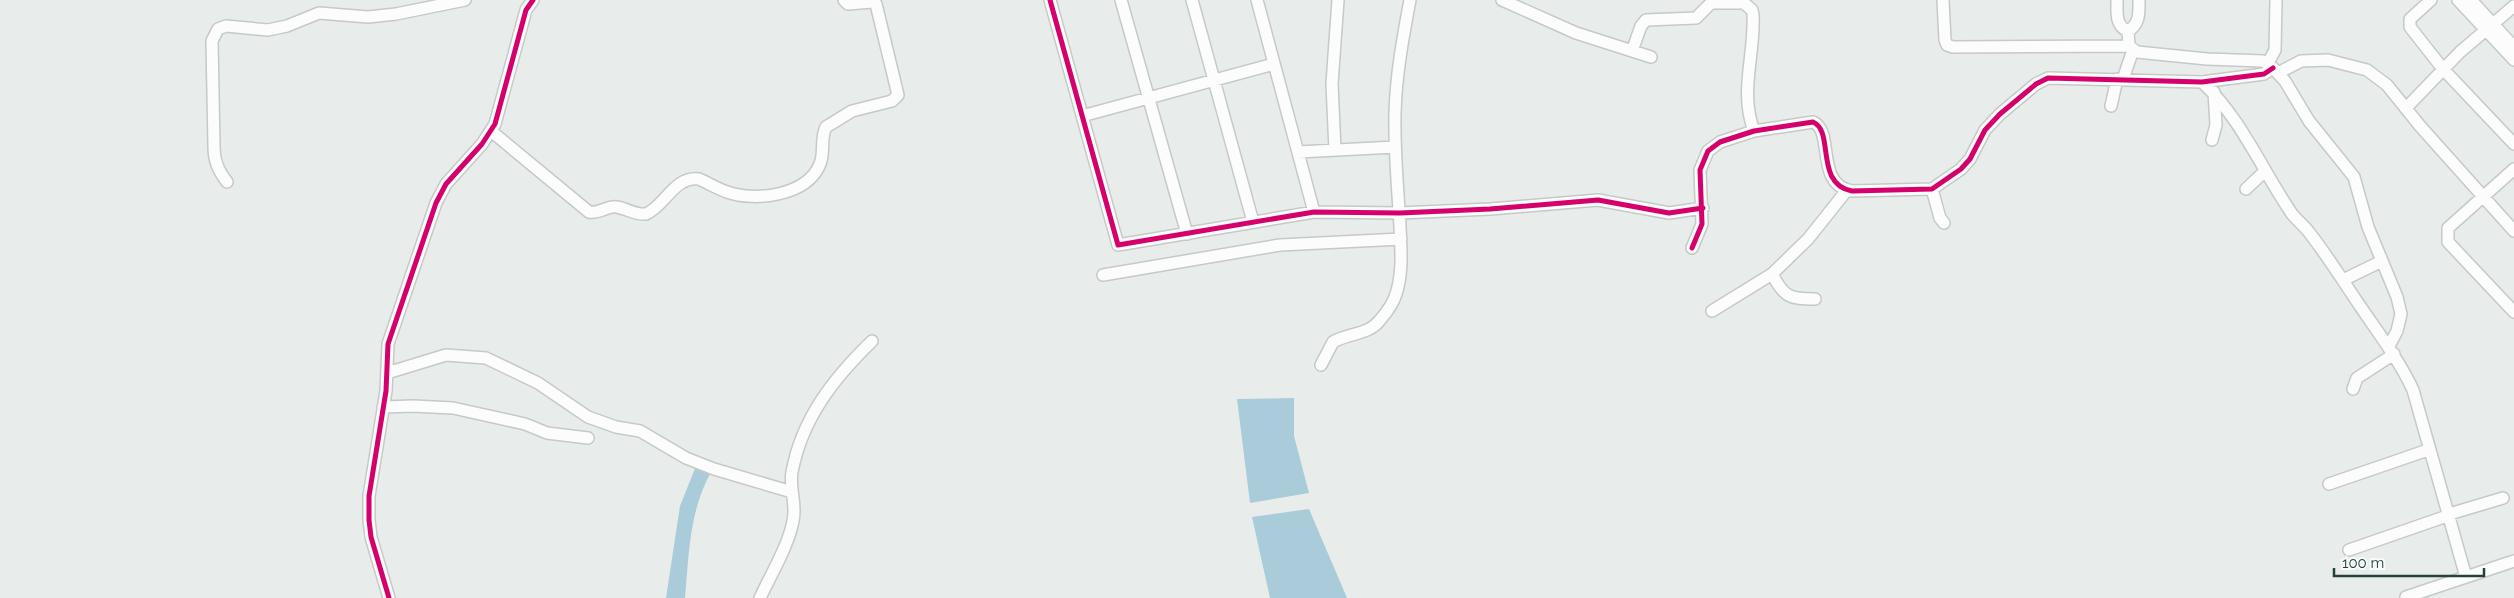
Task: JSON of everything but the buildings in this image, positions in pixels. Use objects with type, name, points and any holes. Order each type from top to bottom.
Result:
[{"type":"street","points":[[227,182],[219,172],[214,160],[212,41],[218,29],[226,26],[268,30],[287,26],[319,13],[368,17],[396,14],[465,0]]},
{"type":"street","points":[[389,598],[369,520],[376,445],[387,372],[388,344],[436,203],[453,174],[491,132],[500,111],[526,10],[533,0]]},
{"type":"street","points":[[491,132],[589,212],[600,212],[616,207],[635,214],[646,214],[674,189],[693,178],[699,178],[736,194],[776,195],[785,192],[803,184],[819,167],[826,127],[852,111],[866,106],[892,102],[898,95],[876,4],[872,2],[848,4],[844,0]]},
{"type":"street","points":[[1050,0],[1118,245],[1314,212],[1400,214],[1490,209],[1584,200],[1608,200],[1669,213],[1703,208]]},
{"type":"street","points":[[1121,0],[1187,234]]},
{"type":"street","points":[[1192,0],[1253,222]]},
{"type":"street","points":[[1257,0],[1314,212]]},
{"type":"street","points":[[1335,150],[1332,84],[1338,0]]},
{"type":"street","points":[[1321,365],[1333,342],[1374,326],[1393,303],[1400,276],[1401,239],[1395,147],[1397,76],[1410,0]]},
{"type":"street","points":[[1502,0],[1576,33],[1651,57]]},
{"type":"street","points":[[1943,0],[1945,40],[1947,44],[1953,47],[2131,48],[2168,56],[2273,68]]},
{"type":"street","points":[[2118,0],[2118,22],[2122,29],[2128,31],[2134,28],[2139,20],[2138,0]]},
{"type":"street","points":[[2276,0],[2273,68],[2305,115],[2354,177],[2368,227],[2397,297],[2401,314],[2391,350],[2356,378],[2352,389]]},
{"type":"street","points":[[2431,0],[2410,20],[2410,27],[2443,69],[2514,144]]},
{"type":"street","points":[[2458,0],[2514,47]]},
{"type":"street","points":[[2472,0],[2514,60]]},
{"type":"street","points":[[1632,51],[1641,26],[1646,20],[1694,18],[1700,16],[1711,3],[1744,3],[1752,10],[1754,15],[1746,99],[1747,113],[1754,131]]},
{"type":"street","points":[[2406,108],[2443,69],[2514,6]]},
{"type":"street","points":[[2111,106],[2131,48],[2128,31]]},
{"type":"street","points":[[2207,59],[2216,125],[2212,140]]},
{"type":"street","points":[[1692,248],[1700,231],[1703,208],[1700,170],[1704,156],[1720,142],[1754,131],[1804,122],[1816,123],[1823,134],[1830,172],[1838,185],[1847,190],[1932,189],[1960,169],[1970,159],[1985,130],[2000,114],[2036,84],[2048,78],[2120,79],[2210,85],[2264,74],[2273,68],[2301,61],[2328,60],[2367,70],[2387,85],[2514,231]]},
{"type":"street","points":[[1082,116],[1149,100],[1274,64]]},
{"type":"street","points":[[2210,85],[2255,152],[2294,216],[2307,230],[2391,350],[2413,390],[2428,450],[2466,577]]},
{"type":"street","points":[[1298,152],[1395,147]]},
{"type":"street","points":[[2514,169],[2484,198],[2448,228],[2448,242],[2514,312]]},
{"type":"street","points":[[2246,189],[2265,171]]},
{"type":"street","points":[[1932,189],[1940,218],[1944,224]]},
{"type":"street","points":[[1712,311],[1772,274],[1808,239],[1847,190]]},
{"type":"street","points":[[1103,275],[1280,245],[1401,239]]},
{"type":"street","points":[[2343,280],[2382,261]]},
{"type":"street","points":[[1772,274],[1782,290],[1790,297],[1815,299]]},
{"type":"street","points":[[760,598],[793,522],[795,506],[792,492],[792,472],[796,456],[816,406],[843,370],[872,341]]},
{"type":"street","points":[[387,372],[446,355],[486,358],[538,383],[588,417],[616,427],[640,431],[686,458],[714,469],[792,492]]},
{"type":"street","points":[[383,407],[420,406],[453,408],[525,424],[547,433],[588,438]]},
{"type":"street","points":[[2329,484],[2428,450]]},
{"type":"street","points":[[2349,550],[2447,515],[2503,498]]},
{"type":"street","points":[[2406,597],[2514,561]]},
{"type":"water","points":[[1294,398],[1294,436],[1309,493],[1250,503],[1237,399]]},
{"type":"water","points":[[696,466],[711,472],[698,502],[694,518],[689,549],[685,598],[666,598],[680,506]]},
{"type":"water","points":[[1309,509],[1347,598],[1270,598],[1252,517]]},
{"type":"cycle path","points":[[389,598],[371,537],[369,520],[369,496],[386,391],[388,344],[436,203],[446,184],[482,144],[495,124],[526,10],[533,0]]},
{"type":"cycle path","points":[[1050,0],[1118,245],[1314,212],[1400,213],[1490,209],[1598,200],[1669,213],[1703,208]]},
{"type":"cycle path","points":[[1692,248],[1702,224],[1700,170],[1708,151],[1720,142],[1754,131],[1813,122],[1819,127],[1823,136],[1829,168],[1833,179],[1840,186],[1852,191],[1932,189],[1961,169],[1970,159],[1985,130],[2000,114],[2036,84],[2048,78],[2202,82],[2264,74],[2273,68]]}]
